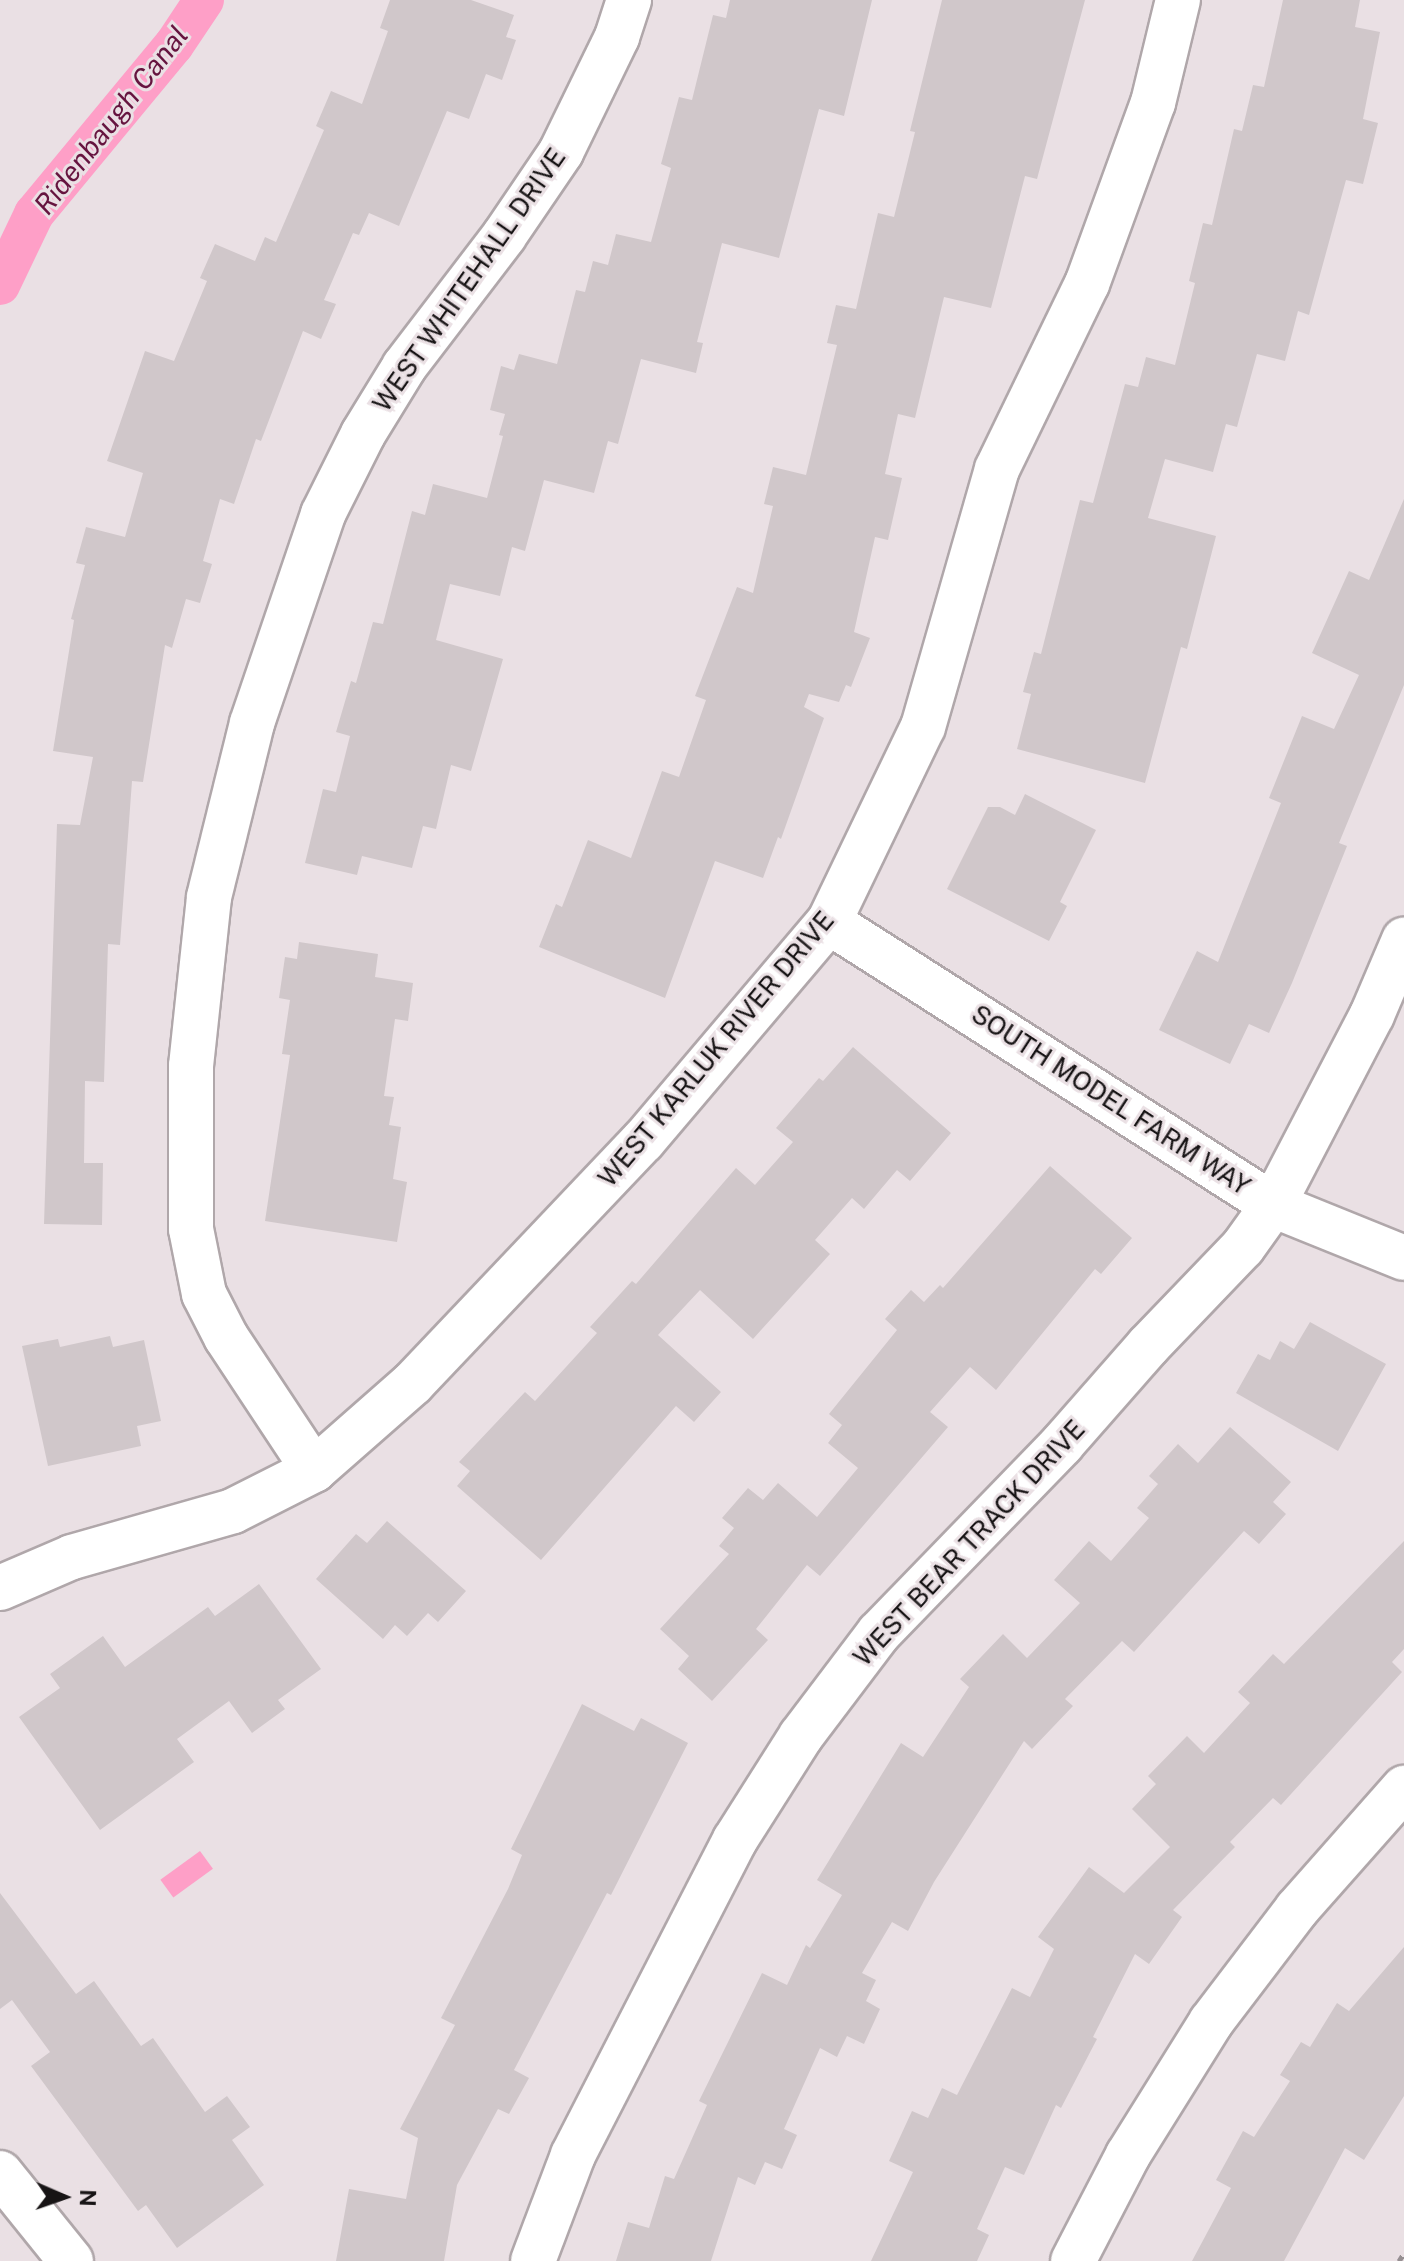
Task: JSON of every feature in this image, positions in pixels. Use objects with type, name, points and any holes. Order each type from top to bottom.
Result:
[{"type":"street","name":"WEST WHITEHALL DRIVE","points":[[314,1470],[226,1337],[204,1294],[191,1229],[191,1066],[209,897],[252,723],[323,514],[363,434],[404,367],[504,236],[561,152],[617,37],[629,0]]},
{"type":"street","name":"WEST KARLUK RIVER DRIVE","points":[[0,1588],[72,1557],[233,1511],[314,1470],[413,1383],[643,1141],[829,922],[923,727],[997,469],[1087,284],[1153,103],[1178,0]]},
{"type":"street","name":"SOUTH MODEL FARM WAY","points":[[829,922],[1273,1205],[1404,1258]]},
{"type":"street","name":"WEST BEAR TRACK DRIVE","points":[[533,2261],[573,2155],[735,1840],[801,1736],[879,1633],[1062,1444],[1148,1346],[1243,1247],[1273,1205],[1372,1015],[1404,940]]},
{"type":"street","points":[[1073,2261],[1128,2155],[1211,2022],[1297,1909],[1404,1788]]},
{"type":"street","points":[[0,2173],[71,2261]]},
{"type":"path","points":[[1399,2261],[1404,2253]]},
{"type":"shaded area","points":[[200,1851],[213,1869],[173,1898],[160,1880]]},
{"type":"building","points":[[390,0],[471,0],[514,15],[506,37],[516,40],[502,80],[486,74],[469,119],[447,111],[399,226],[369,213],[359,235],[353,233],[324,300],[336,304],[321,339],[303,331],[261,441],[256,439],[234,504],[220,499],[203,561],[212,564],[200,603],[186,599],[172,648],[165,645],[143,782],[132,781],[120,945],[108,944],[104,1082],[85,1081],[84,1163],[103,1163],[102,1225],[44,1224],[57,824],[80,825],[93,757],[53,751],[74,620],[71,619],[85,565],[76,563],[86,527],[125,537],[143,473],[107,461],[145,351],[174,361],[207,281],[200,278],[215,244],[255,261],[265,237],[276,242],[324,130],[316,126],[331,91],[362,104],[388,31],[380,28]]},
{"type":"building","points":[[730,0],[872,0],[844,116],[819,109],[779,258],[722,243],[697,342],[703,343],[696,373],[641,359],[618,444],[608,441],[594,493],[544,480],[525,551],[512,547],[500,596],[450,584],[436,640],[503,659],[471,771],[451,765],[436,829],[423,826],[412,868],[362,856],[357,875],[305,863],[323,789],[336,792],[350,736],[336,732],[351,681],[356,683],[373,622],[383,624],[412,511],[425,515],[433,484],[487,498],[503,436],[499,435],[505,414],[490,410],[501,366],[514,370],[519,354],[557,364],[576,290],[585,292],[593,261],[608,265],[616,234],[651,242],[671,168],[661,164],[679,97],[692,100],[713,15],[726,18]]},
{"type":"building","points":[[942,0],[1085,0],[1037,179],[1025,176],[991,308],[944,297],[915,418],[898,414],[885,474],[902,478],[888,540],[875,537],[854,632],[870,638],[851,687],[846,685],[839,702],[809,694],[804,707],[824,718],[781,839],[778,837],[763,878],[715,861],[665,998],[539,947],[556,904],[562,907],[588,840],[631,858],[662,771],[679,777],[706,700],[695,696],[737,587],[753,593],[773,506],[764,504],[773,467],[806,475],[837,345],[827,343],[836,305],[856,309],[878,213],[894,217],[915,132],[910,131]]},
{"type":"building","points":[[1283,0],[1360,0],[1355,27],[1380,32],[1363,119],[1378,123],[1363,184],[1346,180],[1309,315],[1298,311],[1285,361],[1257,354],[1237,427],[1226,424],[1213,472],[1165,459],[1148,518],[1216,536],[1187,649],[1181,647],[1145,783],[1017,749],[1031,694],[1023,692],[1034,652],[1041,654],[1080,500],[1093,503],[1125,384],[1138,387],[1146,357],[1175,365],[1195,283],[1189,281],[1203,223],[1212,225],[1234,129],[1242,131],[1253,85],[1264,87]]},
{"type":"building","points":[[1404,499],[1404,685],[1339,843],[1347,846],[1292,983],[1269,1033],[1249,1024],[1230,1064],[1159,1030],[1197,951],[1218,962],[1281,803],[1269,798],[1302,716],[1334,729],[1359,675],[1312,653],[1349,571],[1369,580]]},
{"type":"building","points":[[1025,794],[1096,830],[1060,902],[1067,906],[1049,941],[947,889],[988,807],[1000,807],[1015,815]]},
{"type":"building","points":[[299,942],[378,954],[375,977],[413,983],[408,1021],[395,1019],[384,1096],[394,1097],[389,1125],[401,1127],[393,1179],[407,1182],[397,1242],[265,1221],[290,1055],[282,1054],[290,1000],[279,998],[285,957],[297,959]]},
{"type":"building","points":[[853,1047],[951,1133],[910,1181],[897,1170],[864,1209],[852,1198],[815,1240],[830,1254],[753,1339],[700,1290],[658,1335],[721,1392],[694,1422],[676,1406],[541,1560],[457,1486],[470,1471],[459,1462],[525,1392],[535,1401],[597,1333],[590,1327],[632,1281],[636,1284],[736,1168],[755,1185],[793,1142],[776,1128],[819,1078],[823,1081]]},
{"type":"building","points":[[1050,1166],[1132,1238],[1101,1274],[1095,1269],[996,1390],[970,1367],[930,1412],[948,1427],[820,1576],[807,1565],[756,1629],[768,1640],[712,1701],[678,1669],[689,1656],[660,1629],[729,1554],[719,1546],[734,1528],[722,1518],[748,1488],[763,1500],[778,1483],[817,1517],[858,1468],[828,1443],[842,1425],[829,1414],[897,1330],[885,1319],[911,1290],[924,1302],[940,1285],[943,1288]]},
{"type":"building","points":[[1310,1322],[1386,1364],[1338,1451],[1236,1393],[1258,1354],[1270,1360],[1280,1341],[1294,1349]]},
{"type":"building","points":[[110,1336],[113,1347],[144,1340],[161,1421],[137,1426],[141,1446],[48,1466],[22,1346],[58,1339],[60,1347]]},
{"type":"building","points":[[1230,1427],[1291,1482],[1273,1502],[1286,1514],[1259,1544],[1244,1531],[1134,1652],[1122,1641],[1065,1699],[1073,1706],[1032,1749],[1024,1741],[934,1882],[908,1931],[892,1922],[862,1973],[876,1980],[866,2001],[880,2009],[864,2044],[847,2036],[837,2057],[820,2048],[784,2129],[797,2135],[782,2169],[765,2162],[755,2185],[738,2177],[711,2261],[616,2261],[628,2222],[649,2228],[665,2176],[674,2179],[707,2105],[699,2101],[762,1973],[787,1985],[806,1945],[810,1948],[842,1895],[817,1880],[901,1743],[923,1757],[969,1687],[960,1679],[1003,1634],[1027,1658],[1080,1603],[1054,1580],[1089,1541],[1111,1561],[1149,1518],[1137,1508],[1158,1484],[1149,1476],[1178,1444],[1198,1463]]},
{"type":"building","points":[[387,1521],[466,1591],[438,1622],[428,1613],[407,1636],[395,1625],[383,1639],[316,1579],[356,1534],[367,1543]]},
{"type":"building","points":[[1404,1541],[1404,1649],[1392,1662],[1402,1672],[1281,1805],[1273,1798],[1230,1842],[1235,1847],[1173,1910],[1182,1917],[1149,1964],[1135,1954],[1093,2037],[1097,2039],[1061,2108],[1056,2105],[1024,2175],[1005,2167],[977,2229],[989,2235],[977,2261],[871,2261],[913,2172],[889,2161],[912,2111],[928,2118],[942,2088],[957,2095],[1012,1988],[1030,1997],[1054,1949],[1038,1937],[1089,1867],[1124,1893],[1170,1847],[1132,1809],[1156,1784],[1148,1776],[1187,1736],[1204,1753],[1250,1703],[1238,1692],[1273,1654],[1284,1664]]},
{"type":"building","points":[[259,1584],[321,1669],[278,1700],[285,1709],[252,1733],[229,1701],[177,1739],[194,1762],[100,1830],[19,1717],[60,1688],[50,1674],[103,1636],[125,1667],[208,1607],[215,1616]]},
{"type":"building","points":[[582,1704],[634,1731],[641,1718],[688,1743],[611,1895],[607,1893],[514,2070],[529,2078],[509,2114],[498,2109],[457,2185],[444,2261],[336,2261],[349,2189],[406,2199],[418,2138],[400,2129],[455,2025],[441,2018],[508,1889],[522,1855],[511,1849]]},
{"type":"building","points":[[0,1893],[76,1994],[94,1981],[141,2046],[153,2038],[205,2112],[227,2096],[250,2127],[232,2140],[264,2185],[177,2248],[146,2205],[138,2211],[31,2066],[50,2052],[12,2000],[0,2009]]},
{"type":"building","points":[[1404,1947],[1404,2096],[1364,2160],[1345,2148],[1284,2261],[1192,2261],[1231,2188],[1216,2180],[1243,2131],[1254,2137],[1290,2081],[1280,2075],[1301,2042],[1310,2047],[1337,2003],[1349,2011]]},
{"type":"waterway","name":"Ridenbaugh Canal","points":[[0,285],[34,214],[174,45],[204,0]]}]
